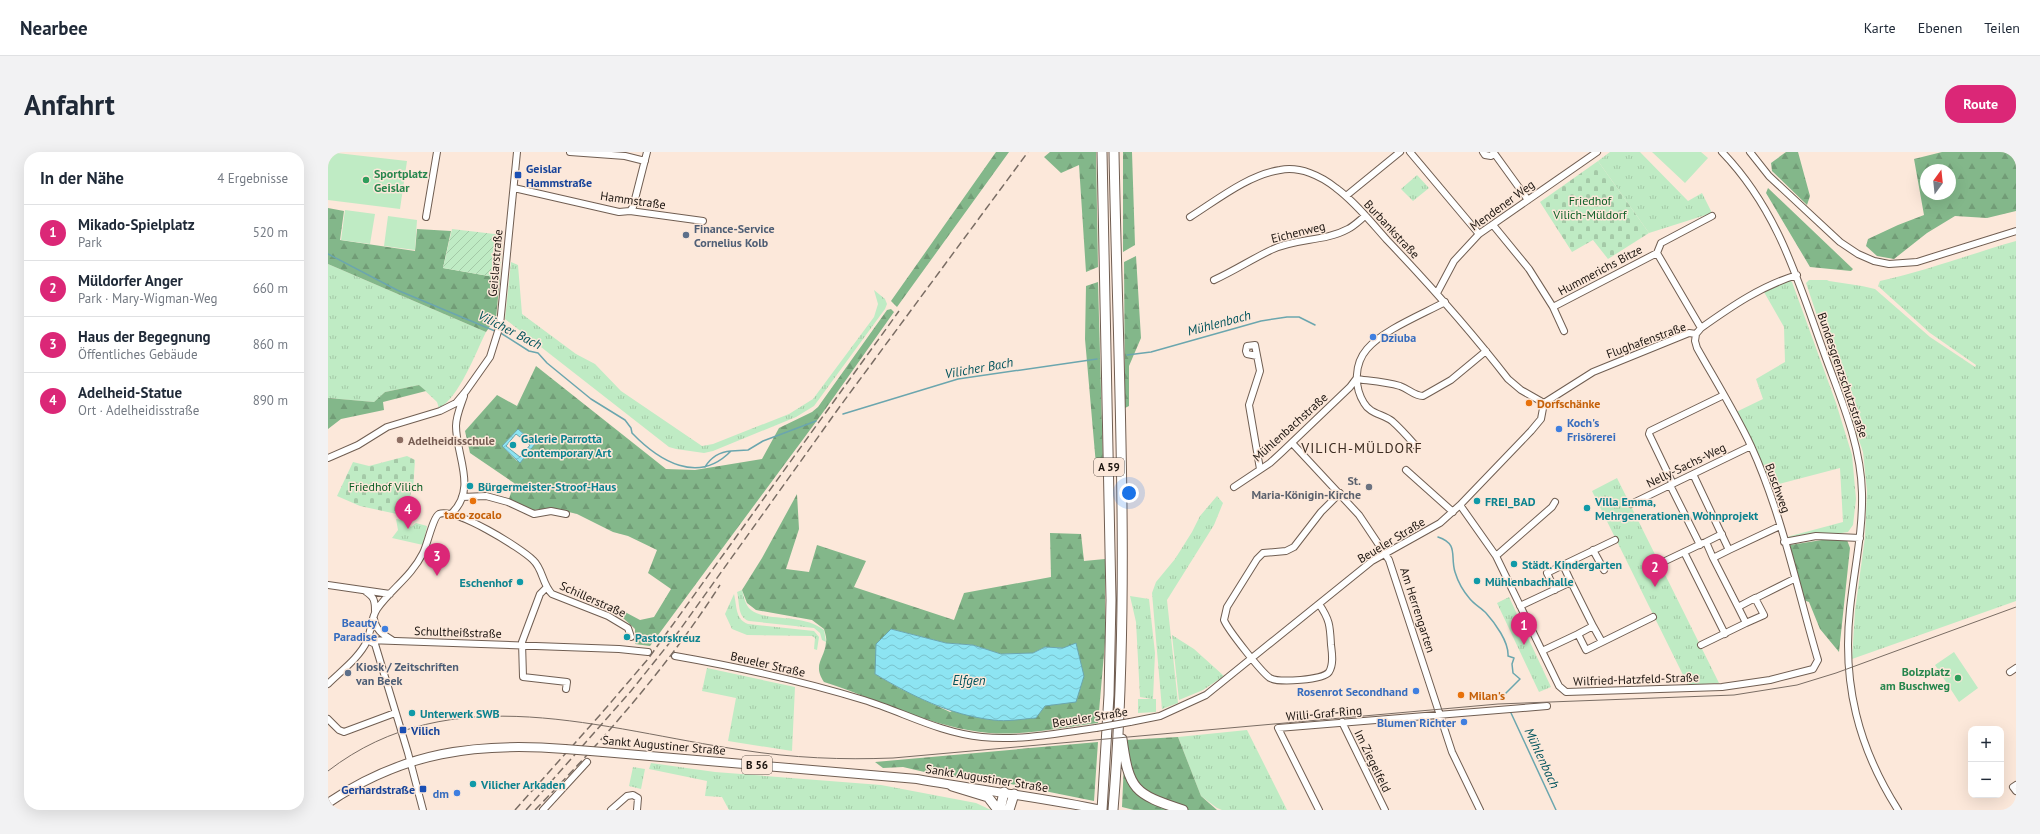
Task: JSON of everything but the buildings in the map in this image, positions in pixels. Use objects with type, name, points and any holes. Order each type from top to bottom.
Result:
[{"type":"highway","name":"A 59","points":[[1102,152],[1111,600],[1110,695],[1102,810]]},
{"type":"highway","name":"A 59","points":[[1113,810],[1119,715],[1122,611],[1120,393],[1114,152]]},
{"type":"highway","points":[[1119,715],[1126,767],[1133,783],[1142,793],[1154,800],[1184,810]]},
{"type":"highway","points":[[952,786],[988,797],[999,810]]},
{"type":"highway","points":[[999,810],[1004,792]]},
{"type":"highway","points":[[1009,810],[1014,794]]},
{"type":"main road","name":"Sankt Augustiner Straße","points":[[328,803],[347,790],[368,779],[411,762],[471,749],[505,746],[565,749],[872,774],[1004,792],[1102,810]]},
{"type":"street","points":[[426,217],[437,152]]},
{"type":"street","name":"Geislarstraße","points":[[466,391],[490,357],[500,327],[517,152]]},
{"type":"street","points":[[570,152],[625,156],[645,161]]},
{"type":"street","points":[[630,211],[633,207],[647,152]]},
{"type":"street","points":[[1346,196],[1400,152]]},
{"type":"street","points":[[1410,152],[1479,234]]},
{"type":"street","points":[[1483,152],[1485,155],[1491,156],[1495,153],[1528,200]]},
{"type":"street","name":"Mendener Weg","points":[[1437,293],[1454,261],[1479,234],[1597,152]]},
{"type":"street","name":"Bundesgrenzschutzstraße","points":[[1722,152],[1748,183],[1766,210],[1784,243],[1838,387],[1855,440],[1862,494],[1860,538],[1849,623],[1848,674],[1855,713],[1864,743],[1875,770],[1898,810]]},
{"type":"street","points":[[1750,152],[1769,176],[1840,242],[1858,254],[1874,261],[1888,264],[1917,262],[2016,231]]},
{"type":"street","name":"Burbankstraße","points":[[1190,217],[1259,176],[1281,169],[1299,170],[1314,174],[1346,196],[1437,293],[1508,378],[1521,390],[1544,403]]},
{"type":"street","name":"Hammstraße","points":[[514,188],[619,212],[630,211],[702,221]]},
{"type":"street","name":"Eichenweg","points":[[1214,280],[1237,270],[1271,249],[1295,242],[1330,236],[1348,229],[1365,216]]},
{"type":"street","name":"Hummerichs Bitze","points":[[1553,307],[1657,253],[1662,243],[1712,216]]},
{"type":"street","name":"Hummerichs Bitze","points":[[1492,225],[1529,269],[1553,307],[1564,330]]},
{"type":"street","name":"Hummerichs Bitze","points":[[1657,253],[1701,328]]},
{"type":"street","name":"Flughafenstraße","points":[[1544,403],[1593,372],[1689,333],[1696,334],[1701,328],[1748,296],[1770,284],[1797,275]]},
{"type":"street","points":[[1415,445],[1392,421],[1374,413],[1364,404],[1357,387],[1356,379],[1358,367],[1367,349],[1391,331],[1445,302]]},
{"type":"street","name":"Buschweg","points":[[1696,334],[1695,341],[1697,348],[1751,446],[1780,526],[1818,660]]},
{"type":"street","points":[[1356,379],[1403,387],[1418,396],[1423,396],[1451,380],[1486,351]]},
{"type":"street","points":[[1257,356],[1260,371],[1249,405],[1260,469]]},
{"type":"street","name":"Mühlenbachstraße","points":[[1234,487],[1260,469],[1292,443],[1350,387],[1356,379]]},
{"type":"street","points":[[328,458],[358,445],[387,427],[450,407],[466,391]]},
{"type":"street","points":[[329,682],[358,654],[368,640],[375,614],[390,594],[404,581],[423,553],[437,516],[442,514],[451,514],[462,497],[465,475],[456,425],[466,391]]},
{"type":"street","points":[[1700,544],[1649,434],[1650,431],[1724,395]]},
{"type":"street","name":"Beueler Straße","points":[[675,656],[730,666],[823,688],[865,700],[936,727],[963,734],[1004,738],[1027,737],[1096,728],[1160,716],[1206,695],[1253,659],[1372,562],[1440,523],[1460,506],[1541,419],[1544,403]]},
{"type":"street","points":[[450,407],[454,407],[459,411]]},
{"type":"street","name":"Am Herrengarten","points":[[1292,443],[1359,515],[1385,555],[1390,560],[1452,752],[1480,810]]},
{"type":"street","name":"Nelly-Sachs-Weg","points":[[1632,504],[1751,446]]},
{"type":"street","points":[[1406,470],[1453,512]]},
{"type":"street","points":[[1693,474],[1729,550]]},
{"type":"street","points":[[1319,604],[1330,622],[1332,660],[1330,671],[1325,676],[1318,678],[1278,680],[1266,675],[1226,625],[1224,616],[1227,607],[1257,559],[1263,553],[1286,551],[1294,547],[1321,512],[1340,493]]},
{"type":"street","points":[[462,497],[486,496],[508,502],[534,514],[551,511],[566,514]]},
{"type":"street","points":[[1496,556],[1552,507],[1555,502]]},
{"type":"street","name":"Wilfried-Hatzfeld-Straße","points":[[1460,506],[1496,556],[1559,686],[1566,692],[1722,687],[1770,680],[1814,669],[1818,660]]},
{"type":"street","name":"Schillerstraße","points":[[451,514],[480,526],[531,558],[539,567],[546,588],[552,594],[618,621],[628,628],[631,637]]},
{"type":"street","points":[[1714,558],[1780,526]]},
{"type":"street","points":[[1661,563],[1722,534]]},
{"type":"street","points":[[1784,542],[1816,536],[1860,538]]},
{"type":"street","points":[[1555,590],[1547,573],[1614,540]]},
{"type":"street","points":[[1706,542],[1746,623]]},
{"type":"street","points":[[1593,550],[1604,570]]},
{"type":"street","points":[[1684,552],[1725,634]]},
{"type":"street","points":[[1563,565],[1602,642]]},
{"type":"street","points":[[1738,607],[1794,579]]},
{"type":"street","points":[[1520,606],[1571,582]]},
{"type":"street","points":[[328,585],[390,594]]},
{"type":"street","points":[[546,588],[540,594],[522,646],[523,678],[567,682],[566,689]]},
{"type":"street","points":[[362,589],[372,595],[375,600],[375,627],[393,640]]},
{"type":"street","points":[[1701,645],[1764,615],[1755,598]]},
{"type":"street","points":[[1578,634],[1586,650],[1653,617]]},
{"type":"street","points":[[1542,651],[1593,626]]},
{"type":"street","points":[[368,640],[375,644],[411,762],[423,810]]},
{"type":"street","name":"Schultheißstraße","points":[[368,640],[619,649],[648,652]]},
{"type":"street","points":[[2010,672],[2016,668]]},
{"type":"street","name":"Willi-Graf-Ring","points":[[1319,810],[1278,728],[1547,706]]},
{"type":"street","points":[[328,719],[339,730],[344,732],[396,713]]},
{"type":"street","name":"Im Ziegelfeld","points":[[1342,722],[1385,810]]},
{"type":"street","points":[[543,810],[586,762]]},
{"type":"street","points":[[2016,784],[2013,786],[2016,791]]},
{"type":"street","points":[[611,810],[629,795],[638,798],[637,810]]},
{"type":"green space","name":"Sportplatz Geislar","points":[[328,152],[407,161],[400,209],[328,200]]},
{"type":"green space","points":[[996,152],[1009,152],[897,307],[891,301]]},
{"type":"green space","points":[[1050,152],[1096,152],[1098,267],[1086,272],[1079,165],[1061,173],[1044,157]]},
{"type":"green space","points":[[1123,152],[1132,152],[1135,245],[1123,252]]},
{"type":"green space","points":[[1610,152],[1640,152],[1688,201],[1702,193],[1712,213],[1649,233],[1598,161]]},
{"type":"green space","points":[[1652,152],[1701,152],[1708,158],[1685,183]]},
{"type":"green space","points":[[1786,152],[1798,152],[1810,196],[1807,205],[1772,171],[1771,163]]},
{"type":"green space","points":[[1942,152],[2016,152],[2016,211],[1987,218],[1955,216],[1927,233],[1894,259],[1877,256],[1866,246],[1868,239],[1924,215],[1921,200],[1956,200],[1956,164],[1920,164],[1920,193],[1914,159]]},
{"type":"green space","name":"Friedhof Vilich-Müldorf","points":[[1598,161],[1649,233],[1608,259],[1593,240],[1572,252],[1540,202]]},
{"type":"green space","points":[[1417,175],[1429,188],[1413,201],[1401,189]]},
{"type":"green space","points":[[1768,188],[1853,269],[1851,271],[1810,267],[1766,193]]},
{"type":"green space","points":[[328,208],[344,211],[340,240],[415,251],[417,229],[451,231],[443,268],[500,278],[496,318],[486,332],[328,264]]},
{"type":"green space","points":[[345,210],[375,214],[370,244],[341,240]]},
{"type":"green space","points":[[388,216],[417,220],[415,250],[384,246]]},
{"type":"green space","points":[[452,229],[503,235],[500,278],[443,268]]},
{"type":"green space","points":[[2016,241],[2016,601],[1852,659],[1855,611],[1865,537],[1867,491],[1863,452],[1806,283],[1809,280],[1827,280],[1875,289],[1930,337],[1975,367],[1976,365],[1930,333],[1878,286],[1880,281]]},
{"type":"green space","points":[[1136,256],[1141,338],[1129,366],[1129,406],[1125,408],[1124,262]]},
{"type":"green space","points":[[511,262],[518,265],[522,314],[576,354],[595,364],[621,391],[702,446],[713,444],[789,414],[813,399],[874,317],[878,304],[874,290],[885,299],[887,304],[885,309],[814,406],[796,417],[713,451],[704,453],[669,447],[505,319]]},
{"type":"green space","points":[[328,264],[486,332],[460,385],[446,403],[439,408],[437,402],[419,385],[385,392],[374,402],[328,398]]},
{"type":"green space","points":[[1788,279],[1792,282],[1836,403],[1852,455],[1856,499],[1853,525],[1848,532],[1784,542],[1783,538],[1843,522],[1840,468],[1767,487],[1734,413],[1763,399],[1756,379],[1785,362],[1784,327],[1764,292]]},
{"type":"green space","points":[[1098,282],[1103,463],[1096,465],[1085,339],[1086,286]]},
{"type":"green space","points":[[891,309],[894,312],[824,411],[650,646],[635,644],[635,629],[623,618],[625,612],[640,620],[654,617],[671,589],[648,573],[657,550],[628,536],[613,532],[577,514],[552,508],[533,510],[509,499],[514,483],[470,453],[465,431],[497,395],[517,406],[536,366],[666,469],[695,470],[762,459],[779,428],[812,412],[818,407],[887,310]],"holes":[[[518,429],[535,444],[517,461],[502,446]]]},
{"type":"green space","points":[[419,385],[426,391],[383,402],[384,410],[341,419],[328,429],[328,398],[374,402],[385,392]]},
{"type":"green space","name":"Friedhof Vilich","points":[[407,456],[415,460],[413,490],[411,492],[406,516],[360,506],[337,496],[353,462],[369,466]]},
{"type":"green space","points":[[1617,478],[1719,683],[1688,685],[1592,491]]},
{"type":"green space","points":[[797,494],[799,529],[786,569],[809,572],[817,545],[866,561],[854,587],[954,620],[964,593],[1051,577],[1050,533],[1081,534],[1084,561],[1105,559],[1105,642],[1098,723],[1044,731],[1003,734],[968,730],[905,712],[824,682],[819,671],[819,666],[825,648],[826,636],[824,629],[812,620],[756,610],[747,603],[742,590],[762,558]],"holes":[[[891,629],[946,643],[973,645],[1001,654],[1033,653],[1045,647],[1064,648],[950,712],[899,688],[875,674]]]},
{"type":"green space","points":[[1217,496],[1223,503],[1214,525],[1167,600],[1178,703],[1162,709],[1152,593],[1156,582],[1175,559],[1200,516]]},
{"type":"green space","points":[[396,519],[408,521],[408,524],[411,527],[416,523],[427,526],[423,545],[392,538],[398,530]]},
{"type":"green space","points":[[1822,540],[1847,540],[1850,548],[1839,652],[1820,629],[1809,602],[1803,600],[1790,545]]},
{"type":"green space","points":[[742,590],[746,603],[751,610],[766,616],[806,621],[824,630],[826,642],[822,640],[820,633],[814,628],[749,621],[745,619],[741,613],[737,592]]},
{"type":"green space","points":[[734,594],[737,612],[744,622],[748,624],[814,631],[819,637],[817,650],[814,649],[815,638],[812,636],[747,635],[732,629],[725,614]]},
{"type":"green space","points":[[1130,596],[1149,599],[1155,653],[1153,699],[1156,699],[1156,712],[1138,713],[1138,699],[1152,699],[1140,697],[1136,622]]},
{"type":"green space","points":[[1509,597],[1551,687],[1539,692],[1497,603]]},
{"type":"green space","points":[[1172,635],[1194,649],[1224,676],[1203,690],[1179,700]]},
{"type":"green space","name":"Bolzplatz am Buschweg","points":[[1954,652],[1978,688],[1959,702],[1935,665]]},
{"type":"green space","points":[[707,668],[795,687],[792,751],[728,741],[736,698],[702,691]]},
{"type":"green space","points":[[1247,730],[1287,810],[1222,810],[1201,796],[1178,737]]},
{"type":"green space","points":[[1178,737],[1201,796],[1217,810],[1134,810],[1122,807],[1125,740]]},
{"type":"green space","points":[[1098,742],[1094,801],[976,777],[946,777],[903,767],[883,768],[875,762]]},
{"type":"green space","points":[[651,763],[715,772],[881,785],[976,803],[991,810],[729,810],[722,797],[705,796],[707,781],[649,769]]},
{"type":"green space","points":[[633,767],[645,769],[641,789],[629,786]]},
{"type":"water","points":[[518,429],[535,444],[520,463],[502,446]],"holes":[[[516,434],[520,437],[522,434],[527,438],[525,441],[530,445],[520,457],[506,446]]]},
{"type":"water","name":"Elfgen","points":[[891,629],[946,643],[973,645],[1001,654],[1033,653],[1045,647],[1063,648],[1076,643],[1084,676],[1076,702],[1045,706],[1036,718],[1004,721],[962,714],[947,709],[917,697],[875,674],[876,644]]},
{"type":"waterway","name":"Vilicher Bach","points":[[328,254],[397,290],[495,331]]},
{"type":"waterway","name":"Mühlenbach","points":[[1127,355],[1151,352],[1261,321],[1287,317],[1299,317],[1315,325]]},
{"type":"waterway","name":"Vilicher Bach","points":[[499,332],[529,351],[538,353],[547,363],[591,399],[625,420],[631,428],[632,433],[654,452],[666,460],[679,465],[692,468],[705,466],[718,461],[731,451],[748,450],[763,441],[816,421]]},
{"type":"waterway","name":"Vilicher Bach","points":[[843,414],[958,379],[1097,359]]},
{"type":"waterway","name":"Vilicher Bach","points":[[705,467],[710,460],[716,456],[731,451]]},
{"type":"waterway","name":"Mühlenbach","points":[[1438,537],[1449,543],[1451,547],[1455,572],[1463,590],[1493,622],[1504,639],[1508,656],[1514,658],[1512,664],[1513,673],[1520,679],[1506,693]]},
{"type":"waterway","name":"Mühlenbach","points":[[1511,713],[1556,810]]},
{"type":"tram line","points":[[328,771],[376,742],[425,724],[477,717],[529,717],[583,723],[780,755],[818,758],[874,759],[1498,704],[1734,695],[1797,685],[1836,673],[2016,607]]},
{"type":"railway","points":[[526,810],[631,691],[679,631],[841,405],[1028,152]]},
{"type":"railway","points":[[515,810],[648,659],[899,311]]},
{"type":"railway","points":[[535,810],[585,757],[633,702],[700,616],[720,585]]},
{"type":"place","name":"Geislar Hammstraße","points":[[518,175]]},
{"type":"place","name":"Sportplatz Geislar","points":[[366,180]]},
{"type":"place","name":"Finance-Service Cornelius Kolb","points":[[686,235]]},
{"type":"place","name":"Dziuba","points":[[1373,337]]},
{"type":"place","name":"Dorfschänke","points":[[1529,403]]},
{"type":"place","name":"Koch's Frisörerei","points":[[1559,429]]},
{"type":"place","name":"Adelheidisschule","points":[[400,440]]},
{"type":"place","name":"Galerie Parrotta Contemporary Art","points":[[513,445]]},
{"type":"place","name":"Bürgermeister-Stroof-Haus","points":[[470,486]]},
{"type":"place","name":"St. Maria-Königin-Kirche","points":[[1369,487]]},
{"type":"place","name":"taco zocalo","points":[[473,501]]},
{"type":"place","name":"FREI_BAD","points":[[1477,501]]},
{"type":"place","name":"Villa Emma, Mehrgenerationen Wohnprojekt","points":[[1587,508]]},
{"type":"place","name":"Adelheid-Statue","points":[[408,529]]},
{"type":"place","name":"Städt. Kindergarten","points":[[1514,564]]},
{"type":"place","name":"Haus der Begegnung","points":[[437,576]]},
{"type":"place","name":"Mühlenbachhalle","points":[[1477,581]]},
{"type":"place","name":"Eschenhof","points":[[520,582]]},
{"type":"place","name":"Müldorfer Anger","points":[[1655,587]]},
{"type":"place","name":"Beauty Paradise","points":[[385,629]]},
{"type":"place","name":"Pastorskreuz","points":[[627,637]]},
{"type":"place","name":"Mikado-Spielplatz","points":[[1524,645]]},
{"type":"place","name":"Kiosk / Zeitschriften van Beek","points":[[348,673]]},
{"type":"place","name":"Bolzplatz am Buschweg","points":[[1958,678]]},
{"type":"place","name":"Rosenrot Secondhand","points":[[1416,691]]},
{"type":"place","name":"Milan's","points":[[1461,695]]},
{"type":"place","name":"Unterwerk SWB","points":[[412,713]]},
{"type":"place","name":"Blumen Richter","points":[[1464,722]]},
{"type":"place","name":"Vilich","points":[[403,730]]},
{"type":"place","name":"Vilicher Arkaden","points":[[473,784]]},
{"type":"place","name":"Gerhardstraße","points":[[423,789]]},
{"type":"place","name":"dm","points":[[457,793]]},
{"type":"district","name":"VILICH-MÜLDORF","points":[[1362,448]]}]
